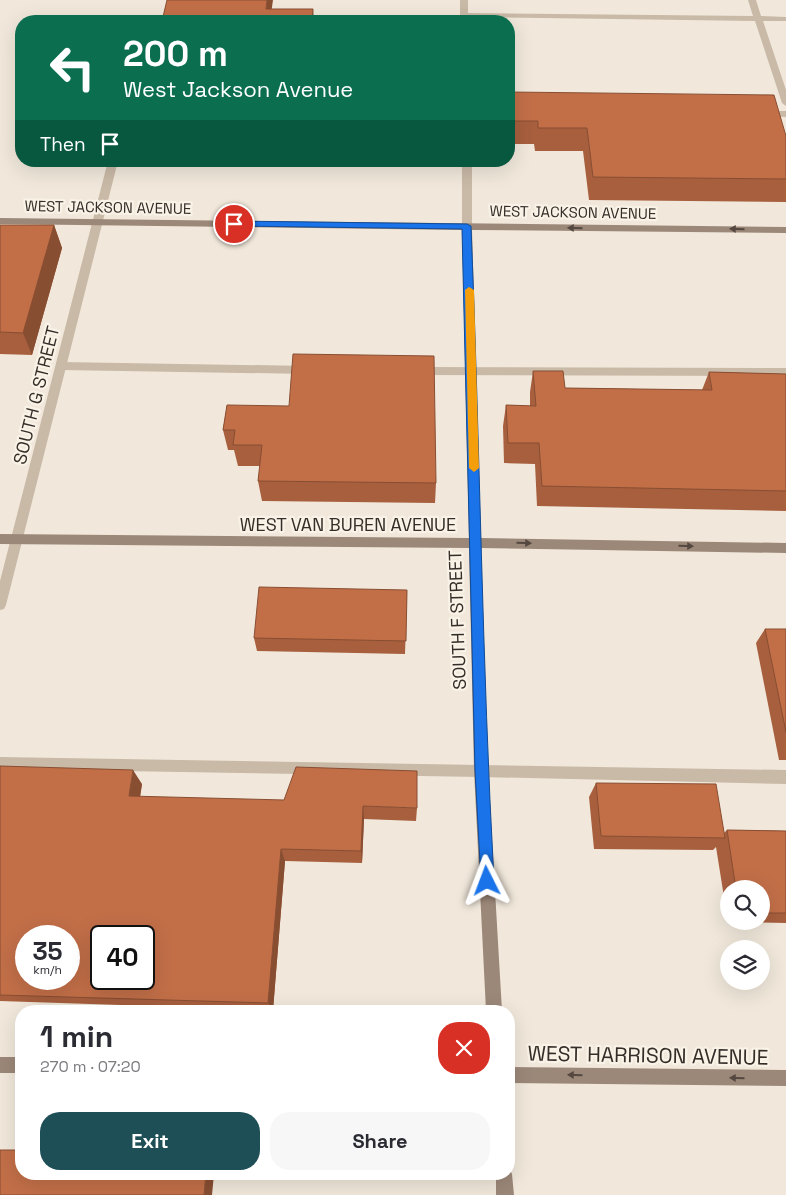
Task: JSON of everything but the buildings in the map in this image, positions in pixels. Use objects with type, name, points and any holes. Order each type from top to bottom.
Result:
[{"type":"street","points":[[464,0],[464,15]]},
{"type":"street","points":[[752,0],[786,103]]},
{"type":"street","points":[[515,18],[786,19]]},
{"type":"street","points":[[756,114],[786,114]]},
{"type":"street","name":"SOUTH G STREET","points":[[0,605],[112,167]]},
{"type":"street","points":[[467,167],[467,226]]},
{"type":"street","name":"WEST JACKSON AVENUE","points":[[0,221],[786,230]]},
{"type":"street","name":"SOUTH F STREET","points":[[467,226],[482,770],[494,1005]]},
{"type":"street","points":[[61,366],[325,370]]},
{"type":"street","points":[[404,371],[786,372]]},
{"type":"street","name":"WEST VAN BUREN AVENUE","points":[[0,539],[786,548]]},
{"type":"street","points":[[0,763],[482,770],[786,777]]},
{"type":"street","points":[[0,1065],[15,1065]]},
{"type":"street","name":"WEST HARRISON AVENUE","points":[[515,1075],[786,1078]]},
{"type":"street","points":[[504,1180],[505,1195]]},
{"type":"slow traffic","points":[[469,290],[474,468]]},
{"type":"route","points":[[234,224],[467,226],[475,543],[487,881]]}]
